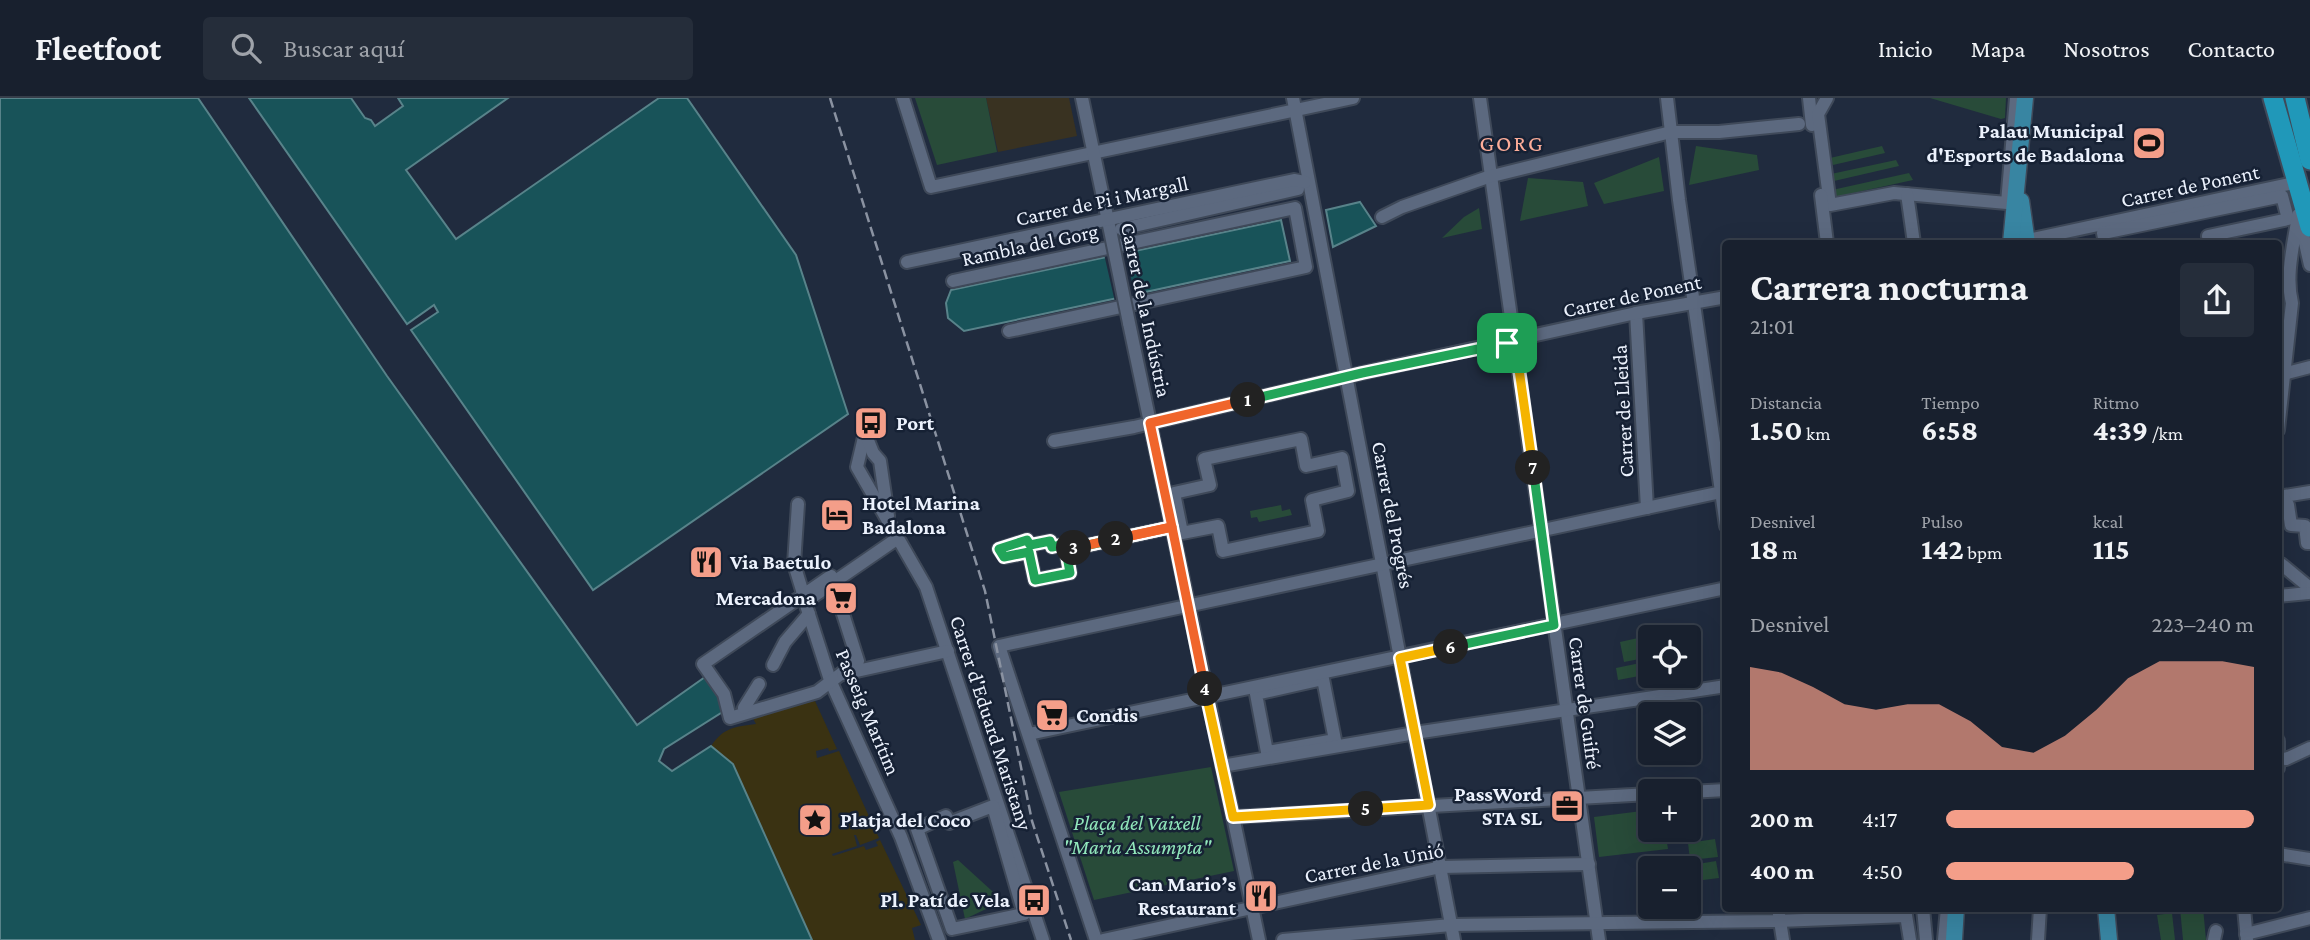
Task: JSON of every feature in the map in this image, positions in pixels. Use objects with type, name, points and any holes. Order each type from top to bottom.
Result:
[{"type":"highway","points":[[2272,98],[2304,221]]},
{"type":"highway","points":[[2295,98],[2310,160]]},
{"type":"main road","points":[[2019,240],[2018,184],[2025,98]]},
{"type":"main road","points":[[1954,940],[1956,912]]},
{"type":"main road","points":[[2106,912],[2109,940]]},
{"type":"street","points":[[903,98],[931,187],[1295,104],[1353,98]]},
{"type":"street","name":"Carrer de la Indústria","points":[[1082,98],[1108,219],[1116,232],[1129,323],[1259,940]]},
{"type":"street","name":"Carrer de Guifré","points":[[1480,98],[1599,940]]},
{"type":"street","points":[[1667,98],[1722,485]]},
{"type":"street","points":[[1809,98],[1827,240]]},
{"type":"street","points":[[1827,98],[1818,118],[1830,205],[1894,193],[2007,203],[2016,98]]},
{"type":"street","points":[[2272,98],[2289,184],[2304,221],[2310,265]]},
{"type":"street","name":"Carrer del Progrés","points":[[1295,104],[1305,188],[1328,281],[1454,940]]},
{"type":"street","points":[[1382,217],[1402,207],[1491,176],[1671,132],[1718,132],[1799,124]]},
{"type":"street","name":"Carrer de Pi i Margall","points":[[907,262],[1294,180],[1305,188]]},
{"type":"street","name":"Carrer de Ponent","points":[[2033,240],[2289,184]]},
{"type":"street","points":[[1116,232],[1305,188]]},
{"type":"street","points":[[1907,194],[1913,240]]},
{"type":"street","points":[[2104,240],[2103,233],[2282,196],[2288,219],[2208,236],[2208,240]]},
{"type":"street","name":"Rambla del Gorg","points":[[953,281],[1295,208],[1306,267],[1009,331]]},
{"type":"street","points":[[2304,221],[2288,290],[2292,303],[2282,374],[2310,367]]},
{"type":"street","name":"Carrer de Ponent","points":[[1054,441],[1150,423],[1636,313],[1722,298]]},
{"type":"street","name":"Carrer de Lleida","points":[[1636,313],[1647,508]]},
{"type":"street","points":[[865,433],[873,453],[881,467],[873,475],[866,476],[857,467],[865,433]]},
{"type":"street","points":[[1301,439],[1306,466],[1342,458],[1348,492],[1312,500],[1318,531],[1223,551],[1218,526],[1182,533],[1174,493],[1210,485],[1204,459],[1301,439]]},
{"type":"street","points":[[858,460],[864,453],[873,453]]},
{"type":"street","name":"Carrer d'Eduard Maristany","points":[[881,467],[889,524]]},
{"type":"street","name":"Carrer d'Eduard Maristany","points":[[861,473],[926,587],[1043,940]]},
{"type":"street","points":[[1188,604],[1722,492]]},
{"type":"street","points":[[2282,499],[2310,492]]},
{"type":"street","points":[[2282,500],[2288,505],[2291,526],[2305,526],[2307,543],[2310,543]]},
{"type":"street","name":"Passeig Marítim","points":[[798,504],[794,564],[806,604],[901,837],[939,940]]},
{"type":"street","points":[[1066,550],[1172,527]]},
{"type":"street","points":[[711,663],[806,604],[833,582],[898,538]]},
{"type":"street","points":[[1027,540],[1030,545],[1050,541],[1052,547],[1065,544],[1066,550],[1070,573],[1035,580],[1029,552],[1004,557],[999,549],[1027,540]]},
{"type":"street","points":[[2282,571],[2309,591]]},
{"type":"street","points":[[806,604],[703,664],[724,694],[730,718],[817,692],[858,661],[833,582]]},
{"type":"street","points":[[1029,734],[1722,589]]},
{"type":"street","points":[[2282,595],[2309,591]]},
{"type":"street","points":[[773,665],[806,604]]},
{"type":"street","name":"Carrer d'Eduard Maristany","points":[[1096,940],[999,646],[1188,604]]},
{"type":"street","points":[[728,711],[835,678],[948,651]]},
{"type":"street","points":[[1324,679],[1335,740],[1267,752],[1255,694],[1324,679]]},
{"type":"street","points":[[744,708],[759,684]]},
{"type":"street","points":[[1222,766],[1415,733],[1722,687]]},
{"type":"street","points":[[2282,761],[2310,748]]},
{"type":"street","points":[[1701,791],[1722,790]]},
{"type":"street","points":[[1233,817],[1638,795]]},
{"type":"street","points":[[993,806],[1024,914],[952,929],[917,829],[946,816],[949,823],[993,806]]},
{"type":"street","points":[[2282,855],[2310,859]]},
{"type":"street","name":"Carrer de la Unió","points":[[1103,940],[1441,867],[1589,864]]},
{"type":"street","points":[[1283,940],[1451,925],[1906,912],[1910,940]]},
{"type":"street","points":[[1923,912],[1926,940]]},
{"type":"street","points":[[1944,940],[1947,912]]},
{"type":"street","points":[[2038,940],[2040,912]]},
{"type":"street","points":[[2244,912],[2247,937],[2310,918]]},
{"type":"street","points":[[1778,915],[1783,940]]},
{"type":"shaded area","points":[[0,98],[198,98],[387,376],[637,725],[705,677],[719,691],[724,711],[664,749],[659,761],[672,771],[711,746],[733,764],[812,940],[0,940]]},
{"type":"shaded area","points":[[249,98],[351,98],[365,118],[371,120],[375,126],[403,106],[398,98],[508,98],[406,170],[456,239],[659,98],[687,98],[796,255],[848,414],[593,590],[411,330],[438,312],[434,305],[407,324]]},
{"type":"shaded area","points":[[986,98],[1069,98],[1077,136],[998,152]]},
{"type":"shaded area","points":[[1360,202],[1376,226],[1333,247],[1326,210]]},
{"type":"shaded area","points":[[1281,220],[1290,261],[964,331],[948,318],[946,303],[951,290]]},
{"type":"green space","points":[[915,98],[986,98],[997,152],[937,165]]},
{"type":"green space","points":[[1930,98],[2006,98],[2005,118],[2001,119]]},
{"type":"green space","points":[[1696,146],[1757,155],[1759,170],[1689,185]]},
{"type":"green space","points":[[1882,146],[1885,153],[1833,165],[1830,158]]},
{"type":"green space","points":[[1659,157],[1664,191],[1604,204],[1594,183]]},
{"type":"green space","points":[[1896,160],[1899,166],[1834,181],[1831,174]]},
{"type":"green space","points":[[1909,173],[1913,180],[1835,197],[1832,190]]},
{"type":"green space","points":[[1528,178],[1583,182],[1588,206],[1520,221]]},
{"type":"green space","points":[[1479,208],[1482,229],[1442,238],[1464,217]]},
{"type":"green space","points":[[1281,505],[1282,511],[1290,509],[1292,515],[1259,522],[1257,517],[1251,518],[1250,511]]},
{"type":"green space","points":[[1638,638],[1638,659],[1624,662],[1620,642]]},
{"type":"green space","points":[[1638,663],[1638,676],[1618,680],[1616,668]]},
{"type":"green space","name":"Plaça del Vaixell \"Maria Assumpta\"","points":[[1211,767],[1234,871],[1094,900],[1059,792]]},
{"type":"green space","points":[[1638,812],[1638,842],[1667,842],[1668,849],[1599,857],[1594,817]]},
{"type":"green space","points":[[1715,839],[1718,857],[1701,859],[1701,856],[1690,856],[1688,843]]},
{"type":"green space","points":[[958,860],[1003,901],[965,919],[953,862]]},
{"type":"green space","points":[[1716,861],[1719,878],[1701,880],[1701,864]]},
{"type":"green space","points":[[2180,912],[2203,912],[2206,940],[2183,940]]},
{"type":"green space","points":[[2172,913],[2175,940],[2161,940],[2157,915]]},
{"type":"sand","name":"Platja del Coco","points":[[815,701],[837,749],[816,751],[817,758],[839,751],[879,838],[860,845],[854,835],[857,846],[832,854],[833,856],[864,846],[866,850],[878,846],[876,842],[880,840],[921,925],[912,928],[915,940],[812,940],[733,764],[711,746],[725,731],[756,724],[749,711],[759,714]]},
{"type":"pier","points":[[1125,249],[1135,297],[1115,302],[1104,254]]},
{"type":"railway","points":[[830,98],[985,591],[1032,821],[1071,940]]},
{"type":"place","name":"Palau Municipal d'Esports de Badalona","points":[[2149,143]]},
{"type":"place","name":"Port","points":[[871,423]]},
{"type":"place","name":"Hotel Marina Badalona","points":[[837,515]]},
{"type":"place","name":"Via Baetulo","points":[[706,562]]},
{"type":"place","name":"Mercadona","points":[[841,598]]},
{"type":"place","name":"Condis","points":[[1052,715]]},
{"type":"place","name":"PassWord STA SL","points":[[1567,806]]},
{"type":"place","name":"Platja del Coco","points":[[815,820]]},
{"type":"place","name":"Can Mario’s Restaurant","points":[[1261,896]]},
{"type":"place","name":"Pl. Patí de Vela","points":[[1034,900]]},
{"type":"district","name":"GORG","points":[[1512,143]]},
{"type":"route","points":[[1507,343],[1362,373],[1150,423],[1172,527],[1066,550],[1065,544],[1052,547],[1050,541],[1030,545],[1027,540],[999,549],[1004,557],[1029,552],[1035,580],[1070,573],[1066,550],[1165,529],[1172,527],[1233,817],[1429,805],[1400,658],[1554,625],[1515,341],[1507,343]]}]
